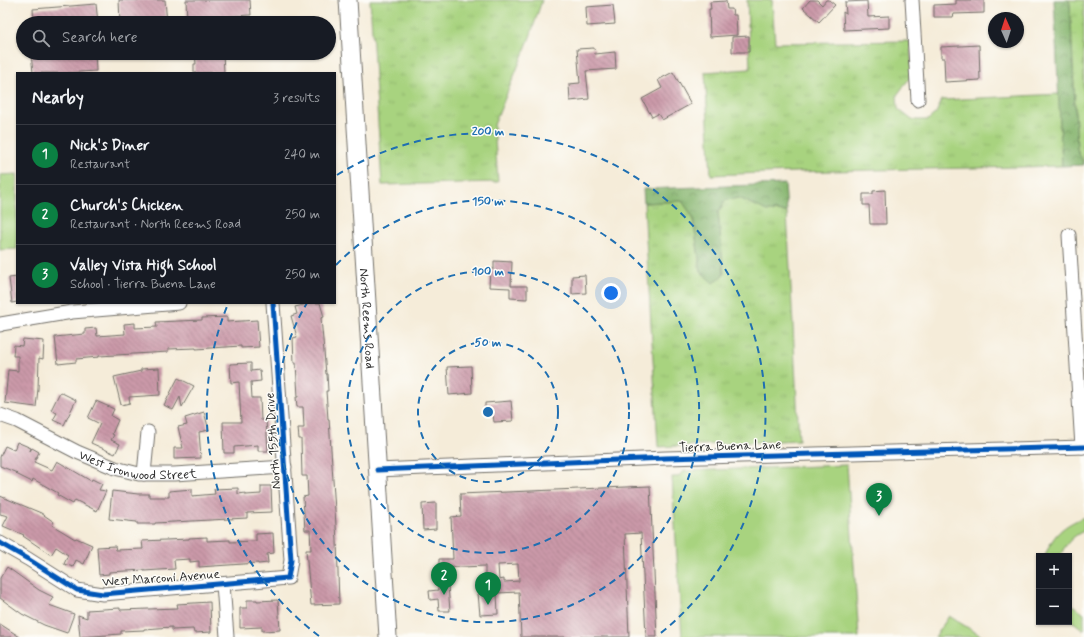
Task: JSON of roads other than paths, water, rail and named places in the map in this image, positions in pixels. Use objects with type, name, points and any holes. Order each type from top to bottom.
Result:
[{"type":"main road","name":"North Reems Road","points":[[348,0],[388,637]]},
{"type":"street","points":[[912,0],[918,100]]},
{"type":"street","points":[[1069,235],[1083,447]]},
{"type":"street","points":[[0,325],[72,312],[167,304]]},
{"type":"street","name":"North 155th Drive","points":[[273,304],[285,467],[290,560],[288,578]]},
{"type":"street","name":"West Ironwood Street","points":[[0,415],[24,424],[77,452],[115,468],[139,474],[174,474],[285,467]]},
{"type":"street","points":[[144,474],[148,432]]},
{"type":"street","name":"Tierra Buena Lane","points":[[377,470],[666,458],[1083,447]]},
{"type":"street","name":"West Marconi Avenue","points":[[0,543],[77,590],[103,594],[288,578]]},
{"type":"street","points":[[224,584],[227,637]]},
{"type":"place","name":"Valley Vista High School","points":[[879,516]]},
{"type":"place","name":"Church's Chicken","points":[[444,595]]},
{"type":"place","name":"Nick's Diner","points":[[488,605]]}]
